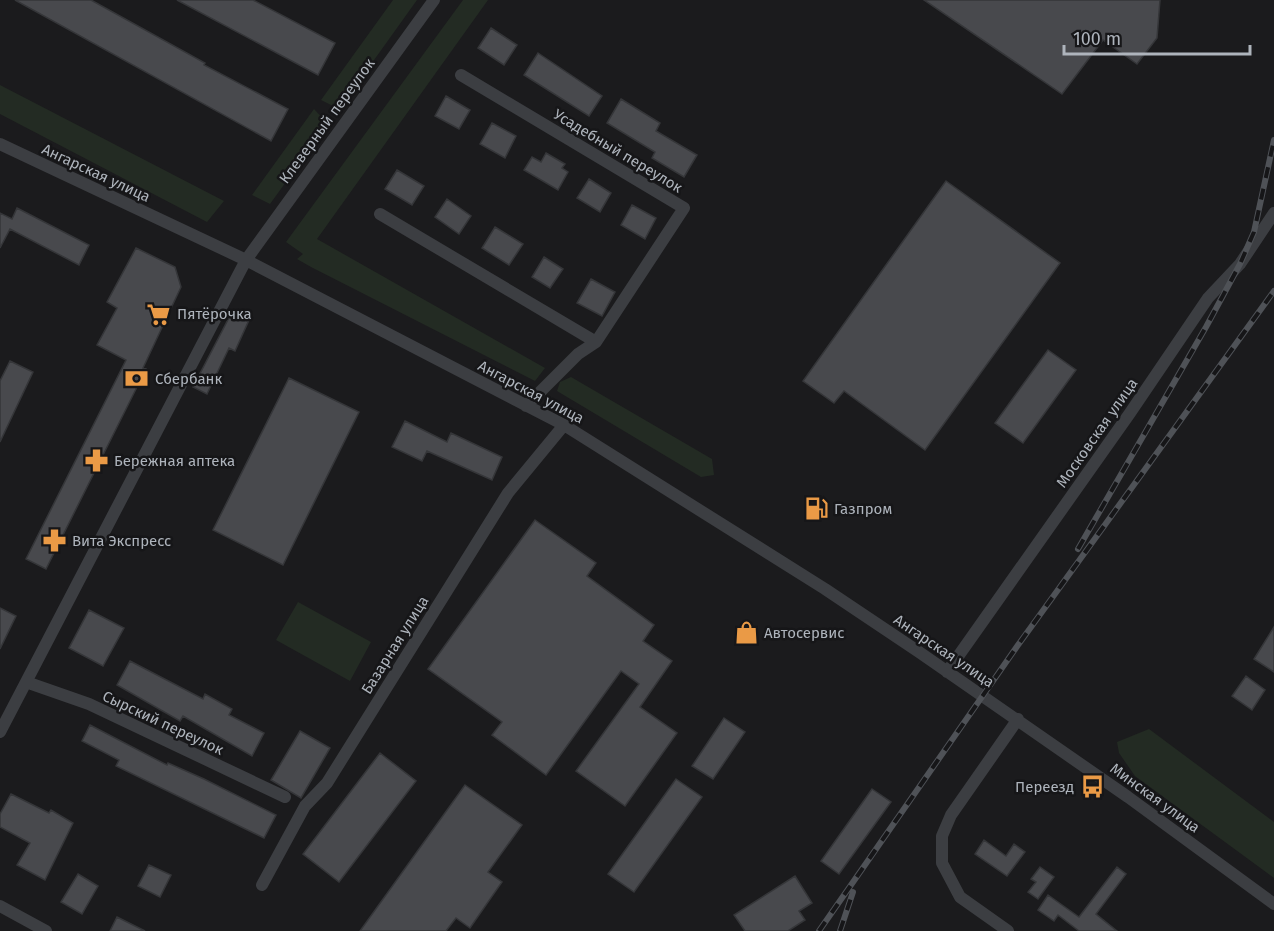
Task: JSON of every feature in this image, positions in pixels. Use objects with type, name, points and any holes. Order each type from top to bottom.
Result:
[{"type":"street","name":"Клеверный переулок","points":[[0,732],[246,260],[434,0]]},
{"type":"street","name":"Усадебный переулок","points":[[461,75],[684,208],[596,342],[578,354],[526,406]]},
{"type":"street","name":"Ангарская улица","points":[[0,144],[246,260],[564,426],[825,589],[1018,719]]},
{"type":"street","name":"Московская улица","points":[[947,672],[1130,413],[1208,298],[1240,264],[1274,213]]},
{"type":"street","points":[[380,214],[596,342]]},
{"type":"street","name":"Базарная улица","points":[[262,885],[304,806],[327,783],[508,493],[564,426]]},
{"type":"street","name":"Сырский переулок","points":[[26,682],[89,704],[285,797]]},
{"type":"street","points":[[1008,931],[960,897],[942,863],[942,836],[951,815],[1018,719]]},
{"type":"street","name":"Минская улица","points":[[1018,719],[1274,904]]},
{"type":"street","points":[[0,906],[46,931]]},
{"type":"shaded area","points":[[393,0],[417,0],[339,109],[321,100]]},
{"type":"shaded area","points":[[463,0],[488,0],[317,239],[545,368],[535,381],[311,267],[297,259],[303,254],[286,242]]},
{"type":"shaded area","points":[[0,85],[224,201],[207,222],[0,114]]},
{"type":"shaded area","points":[[314,109],[328,124],[270,204],[252,195]]},
{"type":"shaded area","points":[[571,377],[712,459],[714,475],[701,477],[557,391],[560,382]]},
{"type":"shaded area","points":[[298,602],[371,642],[350,681],[276,640]]},
{"type":"shaded area","points":[[1149,729],[1274,822],[1274,878],[1135,776],[1119,753],[1117,742]]},
{"type":"building","points":[[15,0],[91,0],[205,63],[204,65],[288,109],[271,141]]},
{"type":"building","points":[[177,0],[253,0],[335,43],[318,75]]},
{"type":"building","points":[[924,0],[1160,0],[1157,38],[1137,64],[1103,40],[1062,94]]},
{"type":"building","points":[[491,28],[517,45],[504,65],[478,48]]},
{"type":"building","points":[[538,53],[602,96],[589,116],[524,75]]},
{"type":"building","points":[[446,96],[470,110],[459,129],[435,116]]},
{"type":"building","points":[[621,99],[660,123],[656,131],[697,155],[684,177],[652,158],[655,152],[607,123]]},
{"type":"building","points":[[492,123],[516,136],[505,158],[480,144]]},
{"type":"building","points":[[546,153],[565,164],[562,168],[568,172],[558,190],[524,170],[532,157],[541,162]]},
{"type":"building","points":[[397,170],[424,186],[412,205],[385,189]]},
{"type":"building","points":[[589,179],[611,193],[600,212],[577,198]]},
{"type":"building","points":[[946,181],[1060,263],[925,450],[844,391],[834,403],[803,381]]},
{"type":"building","points":[[447,199],[471,216],[459,234],[435,217]]},
{"type":"building","points":[[632,205],[656,218],[645,239],[621,225]]},
{"type":"building","points":[[17,208],[89,245],[79,265],[10,229],[0,248],[0,213],[12,219]]},
{"type":"building","points":[[495,227],[523,244],[509,265],[482,248]]},
{"type":"building","points":[[136,248],[175,267],[181,287],[143,368],[146,369],[46,569],[26,559],[126,360],[97,345],[117,308],[107,302]]},
{"type":"building","points":[[544,257],[563,269],[550,288],[532,277]]},
{"type":"building","points":[[591,279],[615,292],[602,316],[577,303]]},
{"type":"building","points":[[232,312],[249,320],[235,351],[229,348],[207,394],[193,387]]},
{"type":"building","points":[[1048,350],[1076,370],[1023,443],[995,423]]},
{"type":"building","points":[[10,361],[33,372],[0,442],[0,381]]},
{"type":"building","points":[[289,378],[359,412],[283,565],[213,530]]},
{"type":"building","points":[[405,421],[447,442],[451,433],[502,457],[492,480],[427,451],[422,461],[392,447]]},
{"type":"building","points":[[535,520],[596,563],[587,576],[654,625],[643,641],[672,661],[640,707],[677,733],[625,806],[576,771],[639,684],[621,671],[546,775],[492,735],[502,722],[428,669]]},
{"type":"building","points":[[0,608],[16,616],[0,649]]},
{"type":"building","points":[[89,610],[124,628],[103,666],[69,648]]},
{"type":"building","points":[[1274,627],[1274,672],[1254,659]]},
{"type":"building","points":[[130,661],[203,699],[205,694],[232,709],[229,715],[264,733],[252,756],[183,716],[180,721],[117,685]]},
{"type":"building","points":[[1246,676],[1265,690],[1252,710],[1232,696]]},
{"type":"building","points":[[724,718],[745,732],[713,779],[692,766]]},
{"type":"building","points":[[90,725],[167,765],[168,763],[204,779],[276,815],[264,838],[116,766],[119,760],[82,741]]},
{"type":"building","points":[[300,731],[330,748],[301,798],[271,780]]},
{"type":"building","points":[[380,753],[416,781],[339,882],[303,854]]},
{"type":"building","points":[[676,779],[702,797],[634,892],[608,874]]},
{"type":"building","points":[[465,785],[522,825],[488,872],[502,882],[470,928],[456,918],[446,931],[360,931]]},
{"type":"building","points":[[872,789],[891,802],[839,874],[821,861]]},
{"type":"building","points":[[11,794],[49,813],[51,810],[73,823],[45,880],[17,865],[30,843],[0,827],[0,814]]},
{"type":"building","points":[[984,840],[1006,856],[1014,844],[1025,852],[1007,876],[975,854]]},
{"type":"building","points":[[149,865],[171,875],[160,897],[138,886]]},
{"type":"building","points":[[1040,867],[1054,877],[1038,899],[1028,892],[1036,882],[1031,879]]},
{"type":"building","points":[[1117,867],[1126,874],[1096,914],[1117,931],[1079,931],[1058,915],[1054,921],[1038,910],[1048,895],[1079,917]]},
{"type":"building","points":[[78,874],[98,886],[82,914],[61,902]]},
{"type":"building","points":[[795,876],[812,903],[799,911],[805,920],[788,931],[745,931],[734,915]]},
{"type":"building","points":[[117,917],[145,931],[110,931]]},
{"type":"railway","points":[[1078,549],[1240,264],[1254,232],[1274,140]]},
{"type":"railway","points":[[819,931],[1018,645],[1274,291]]},
{"type":"railway","points":[[840,931],[853,892]]},
{"type":"place","name":"Пятёрочка","points":[[159,314]]},
{"type":"place","name":"Сбербанк","points":[[137,379]]},
{"type":"place","name":"Бережная аптека","points":[[96,461]]},
{"type":"place","name":"Газпром","points":[[816,509]]},
{"type":"place","name":"Вита Экспресс","points":[[54,541]]},
{"type":"place","name":"Автосервис","points":[[746,633]]},
{"type":"place","name":"Переезд","points":[[1092,787]]}]
